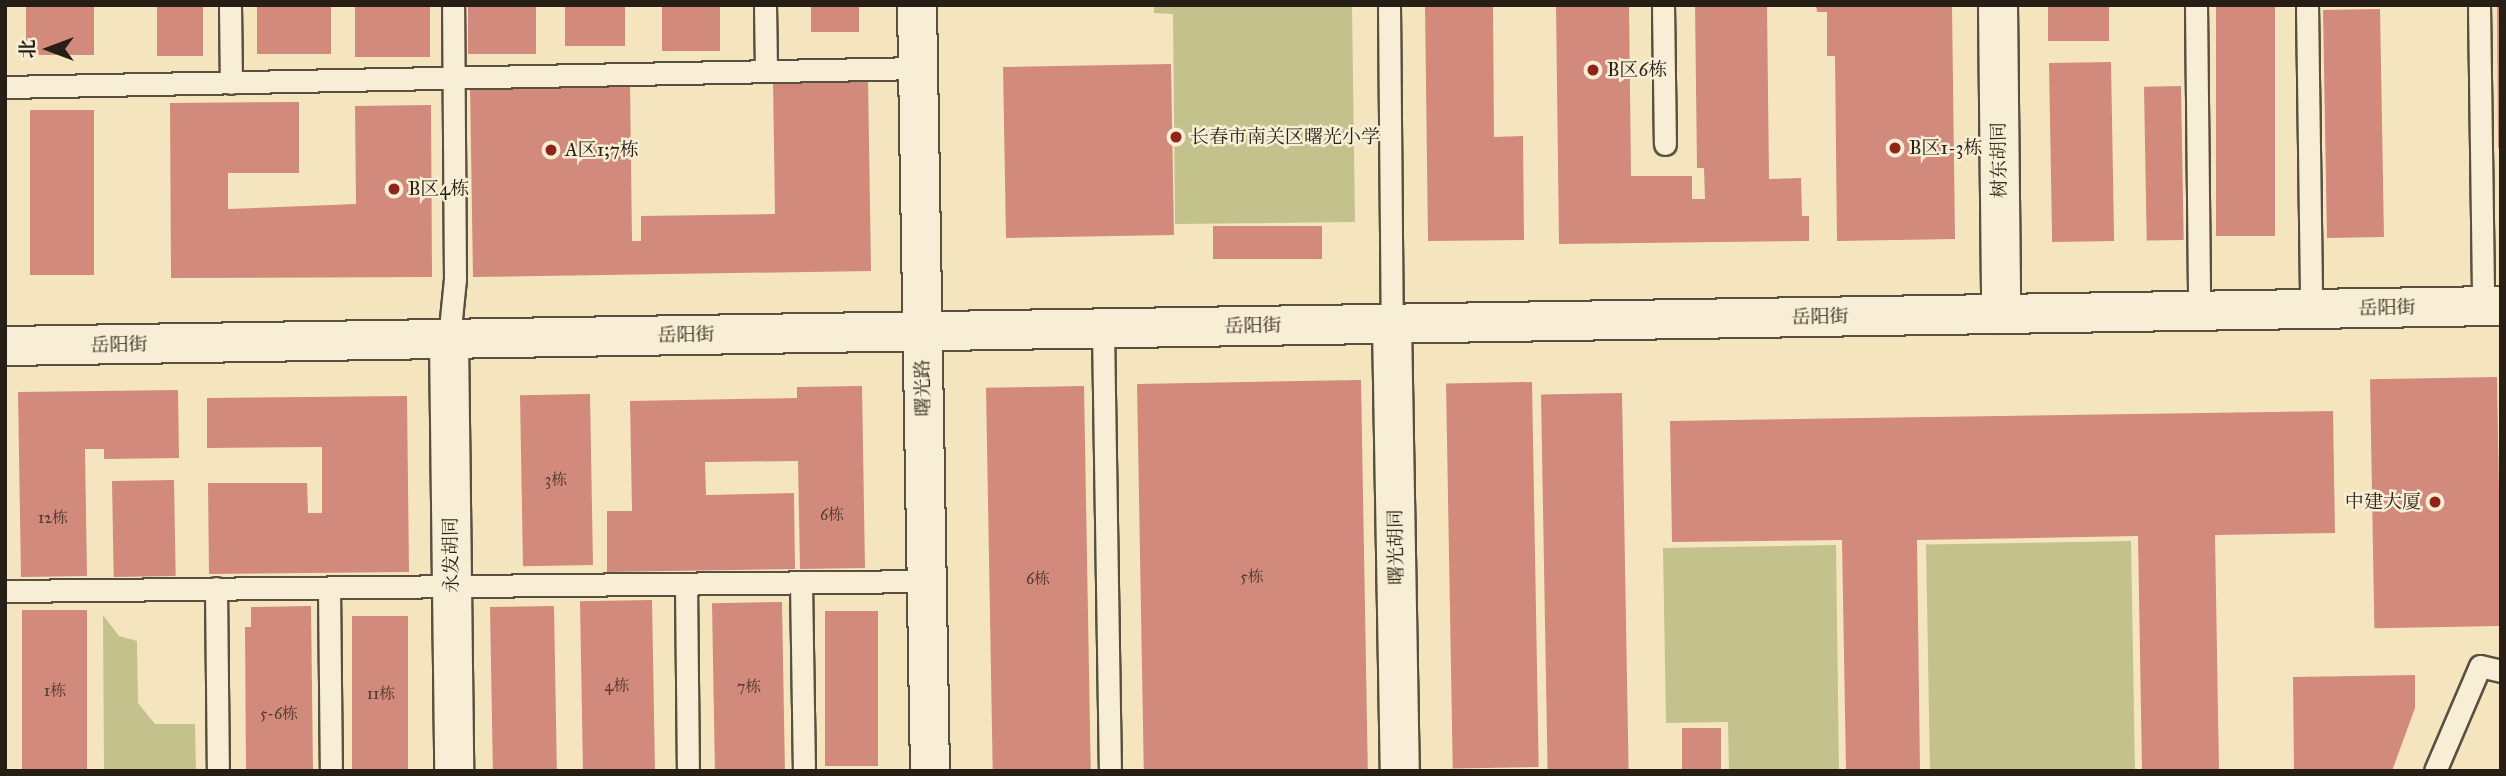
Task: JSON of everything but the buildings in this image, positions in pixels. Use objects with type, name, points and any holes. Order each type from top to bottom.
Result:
[{"type":"street","name":"曙光路","points":[[917,5],[930,771]]},
{"type":"street","name":"树东胡同","points":[[1998,5],[2001,314]]},
{"type":"street","name":"岳阳街","points":[[5,346],[2492,306]]},
{"type":"street","name":"曙光胡同","points":[[1392,324],[1400,771]]},
{"type":"street","name":"永发胡同","points":[[449,339],[454,771]]},
{"type":"lane","points":[[230,5],[231,83]]},
{"type":"lane","points":[[449,339],[455,279],[453,5]]},
{"type":"lane","points":[[765,5],[766,71]]},
{"type":"lane","points":[[1389,5],[1392,324]]},
{"type":"lane","points":[[1663,5],[1665,144]]},
{"type":"lane","points":[[2196,5],[2199,311]]},
{"type":"lane","points":[[2307,5],[2311,309]]},
{"type":"lane","points":[[2479,5],[2492,306]]},
{"type":"lane","points":[[5,87],[918,68]]},
{"type":"lane","points":[[1102,329],[1110,771]]},
{"type":"lane","points":[[5,591],[926,581]]},
{"type":"lane","points":[[801,582],[804,771]]},
{"type":"lane","points":[[685,584],[688,771]]},
{"type":"lane","points":[[329,587],[331,771]]},
{"type":"lane","points":[[216,588],[218,771]]},
{"type":"lane","points":[[2435,771],[2480,666],[2501,671]]},
{"type":"shaded area","points":[[1154,5],[1352,5],[1355,222],[1175,224],[1173,14],[1154,13]]},
{"type":"shaded area","points":[[2131,541],[2135,771],[1930,771],[1926,545]]},
{"type":"shaded area","points":[[1836,545],[1839,771],[1729,771],[1728,722],[1666,723],[1663,548]]},
{"type":"shaded area","points":[[103,615],[119,636],[137,641],[138,703],[155,724],[195,724],[196,771],[104,771]]},
{"type":"place","name":"B区6栋","points":[[1593,70]]},
{"type":"place","name":"长春市南关区曙光小学","points":[[1176,137]]},
{"type":"place","name":"B区1-3栋","points":[[1895,148]]},
{"type":"place","name":"A区1;7栋","points":[[551,150]]},
{"type":"place","name":"B区4栋","points":[[394,189]]},
{"type":"place","name":"中建大厦","points":[[2435,502]]}]
